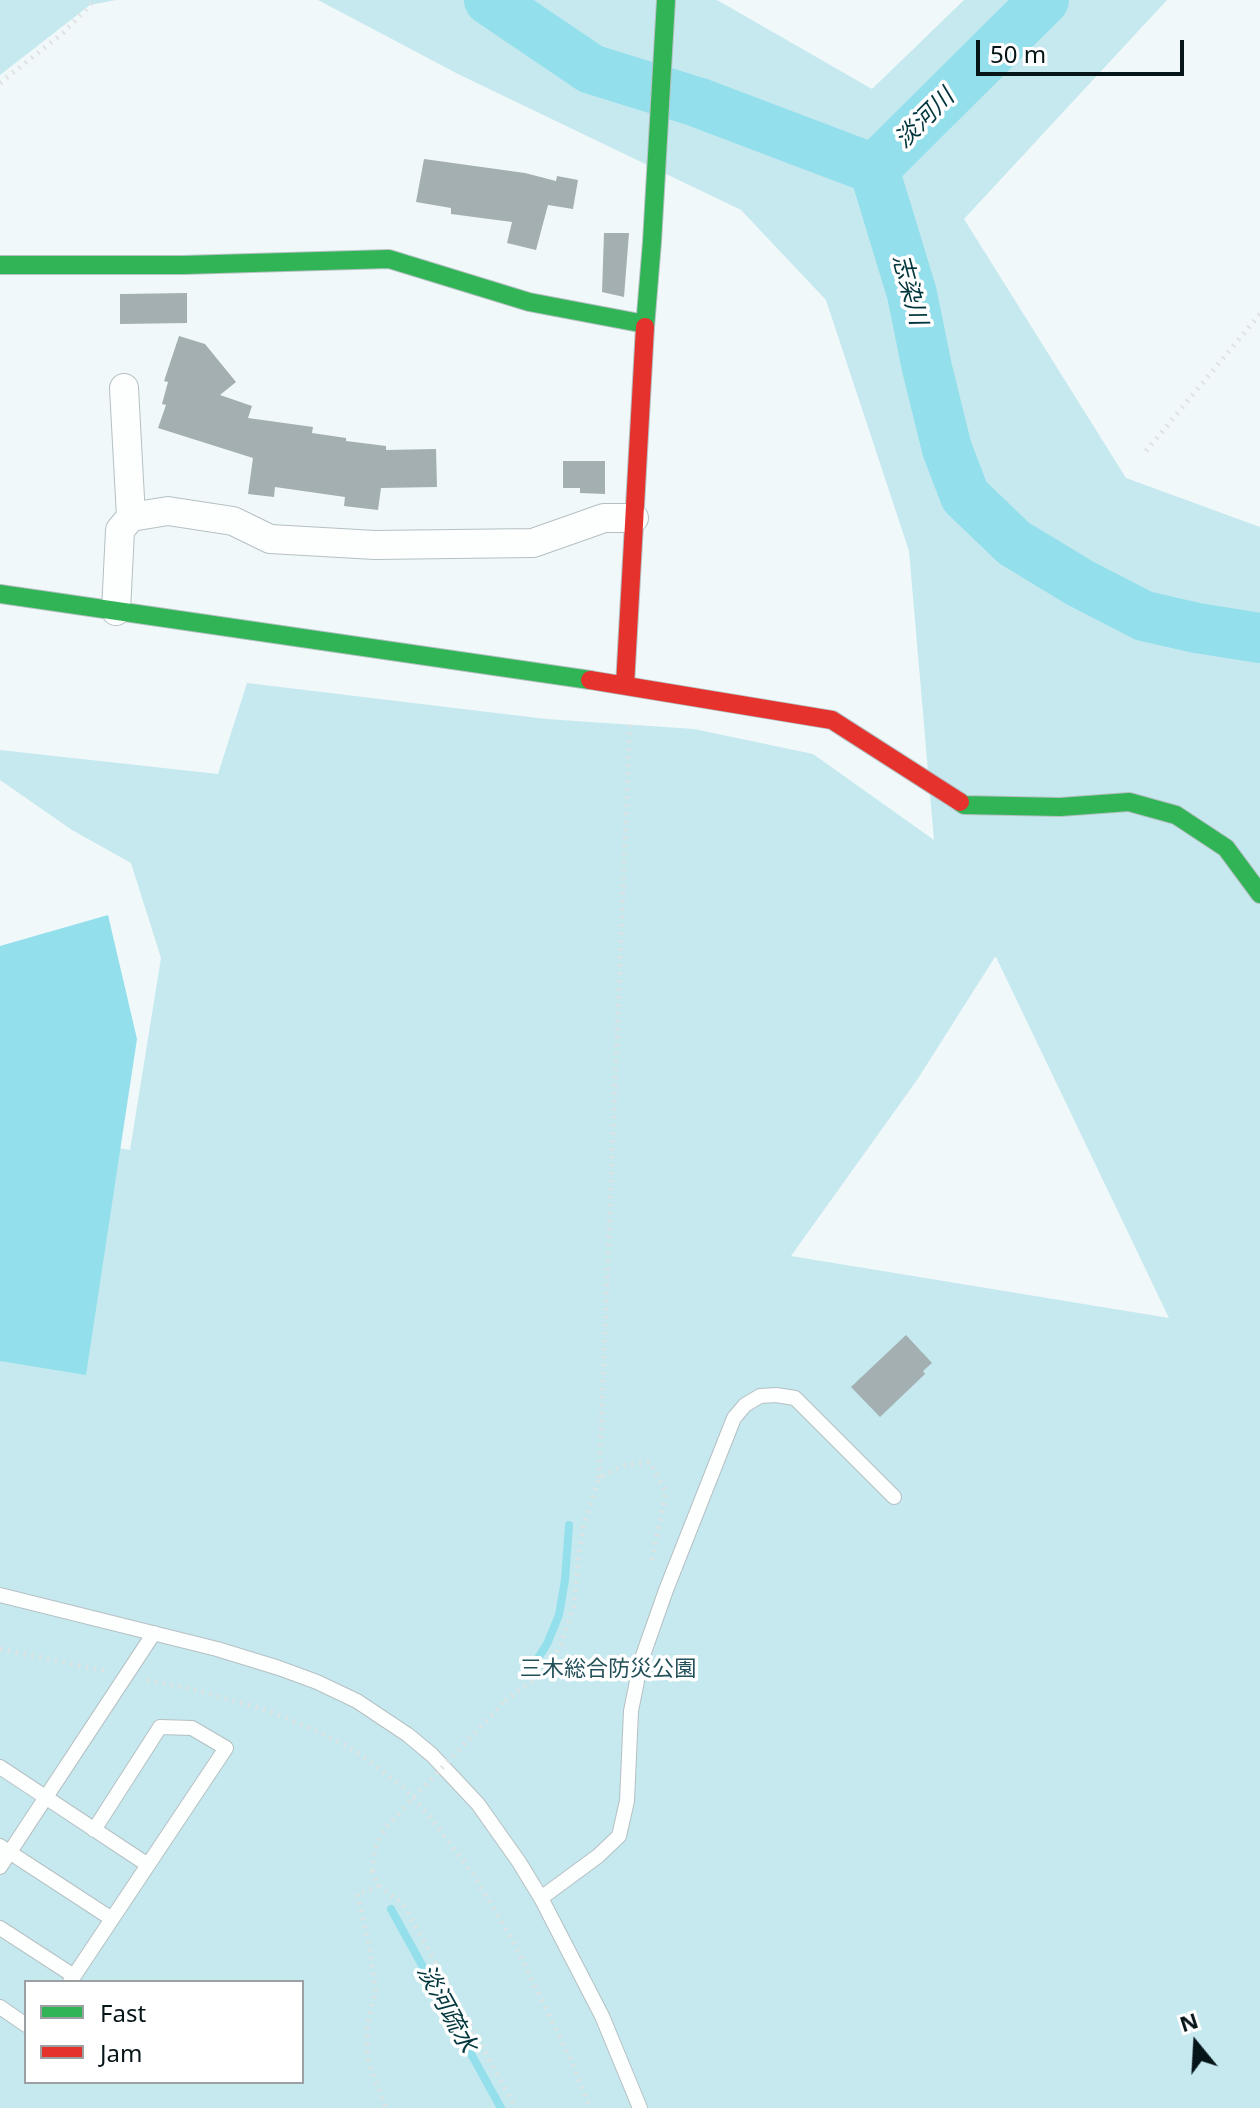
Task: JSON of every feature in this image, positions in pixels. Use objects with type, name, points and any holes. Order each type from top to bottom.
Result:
[{"type":"street","points":[[625,685],[666,0]]},
{"type":"street","points":[[0,265],[183,265],[389,259],[529,302],[645,324]]},
{"type":"street","points":[[124,388],[131,517]]},
{"type":"street","points":[[116,611],[120,530],[131,517],[168,511],[233,521],[270,539],[375,545],[533,543],[604,518],[634,518]]},
{"type":"street","points":[[0,594],[625,685],[832,720],[964,805],[1060,807],[1129,802],[1176,815],[1226,848],[1260,894]]},
{"type":"lane","points":[[541,1898],[598,1856],[619,1836],[627,1801],[631,1711],[641,1661],[734,1418],[745,1405],[760,1396],[795,1398],[894,1497]]},
{"type":"lane","points":[[0,1595],[217,1649],[279,1668],[317,1682],[374,1711],[408,1735],[432,1755],[469,1795],[505,1841],[541,1898],[602,2016],[640,2108]]},
{"type":"lane","points":[[0,1867],[5,1849],[46,1798],[154,1633]]},
{"type":"lane","points":[[0,1928],[72,1979],[226,1748],[192,1728],[160,1727],[94,1830]]},
{"type":"lane","points":[[0,1767],[148,1865]]},
{"type":"lane","points":[[5,1849],[112,1919]]},
{"type":"lane","points":[[0,2007],[24,2024]]},
{"type":"path","points":[[0,83],[63,33],[95,0]]},
{"type":"path","points":[[1146,451],[1260,314]]},
{"type":"path","points":[[516,2108],[403,1904],[379,1886],[372,1871],[375,1848],[385,1828],[505,1701],[544,1672],[566,1632],[576,1593],[584,1524],[599,1478],[631,704],[625,685]]},
{"type":"path","points":[[599,1478],[625,1465],[650,1462],[666,1492],[652,1560],[666,1590]]},
{"type":"path","points":[[0,1649],[127,1674],[266,1710],[345,1745],[403,1787],[427,1813],[473,1874],[514,1943],[590,2108]]},
{"type":"path","points":[[379,1886],[357,1894],[376,1991],[367,2026],[367,2058],[386,2108]]},
{"type":"green space","points":[[0,0],[116,0],[90,5],[0,75]]},
{"type":"green space","name":"三木総合防災公園","points":[[318,0],[717,0],[872,89],[964,0],[1167,0],[964,219],[1126,478],[1260,527],[1260,2108],[0,2108],[0,1129],[130,1150],[161,958],[131,863],[72,830],[0,780],[0,750],[218,774],[247,683],[546,719],[694,729],[813,754],[934,840],[909,551],[826,300],[741,210],[458,74]],"holes":[[[996,957],[1169,1318],[791,1256],[917,1080]]]},
{"type":"water","points":[[108,915],[137,1039],[86,1375],[0,1361],[0,946]]},
{"type":"building","points":[[424,159],[525,173],[556,181],[557,176],[578,180],[573,209],[548,205],[536,250],[507,243],[512,222],[451,214],[451,208],[416,202]]},
{"type":"building","points":[[604,233],[629,233],[624,297],[602,292]]},
{"type":"building","points":[[187,293],[187,323],[120,324],[120,294]]},
{"type":"building","points":[[179,336],[205,344],[236,382],[220,395],[252,406],[248,418],[313,427],[312,433],[386,446],[386,450],[436,449],[437,487],[381,488],[378,510],[344,506],[345,497],[275,487],[274,497],[248,494],[253,458],[158,428],[166,405],[162,404],[168,382],[164,381]]},
{"type":"building","points":[[563,461],[605,461],[605,494],[580,493],[580,488],[563,488]]},
{"type":"building","points":[[906,1335],[932,1363],[923,1371],[925,1374],[880,1417],[851,1387]]},
{"type":"waterway","name":"志染川","points":[[489,0],[591,69],[697,102],[874,169]]},
{"type":"waterway","name":"淡河川","points":[[874,169],[1044,0]]},
{"type":"waterway","name":"志染川","points":[[874,169],[912,294],[947,449],[965,496],[1014,543],[1080,583],[1144,616],[1260,638]]},
{"type":"waterway","name":"淡河疏水","points":[[535,1663],[559,1615],[569,1525]]},
{"type":"waterway","name":"淡河疏水","points":[[391,1909],[501,2108]]},
{"type":"traffic: fast","points":[[645,327],[666,0]]},
{"type":"traffic: fast","points":[[0,265],[183,265],[389,259],[529,302],[645,324]]},
{"type":"traffic: fast","points":[[0,594],[590,680]]},
{"type":"traffic: fast","points":[[960,802],[964,805],[1060,807],[1129,802],[1176,815],[1226,848],[1260,894]]},
{"type":"traffic: jam","points":[[625,685],[645,327]]},
{"type":"traffic: jam","points":[[590,680],[832,720],[960,802]]}]
